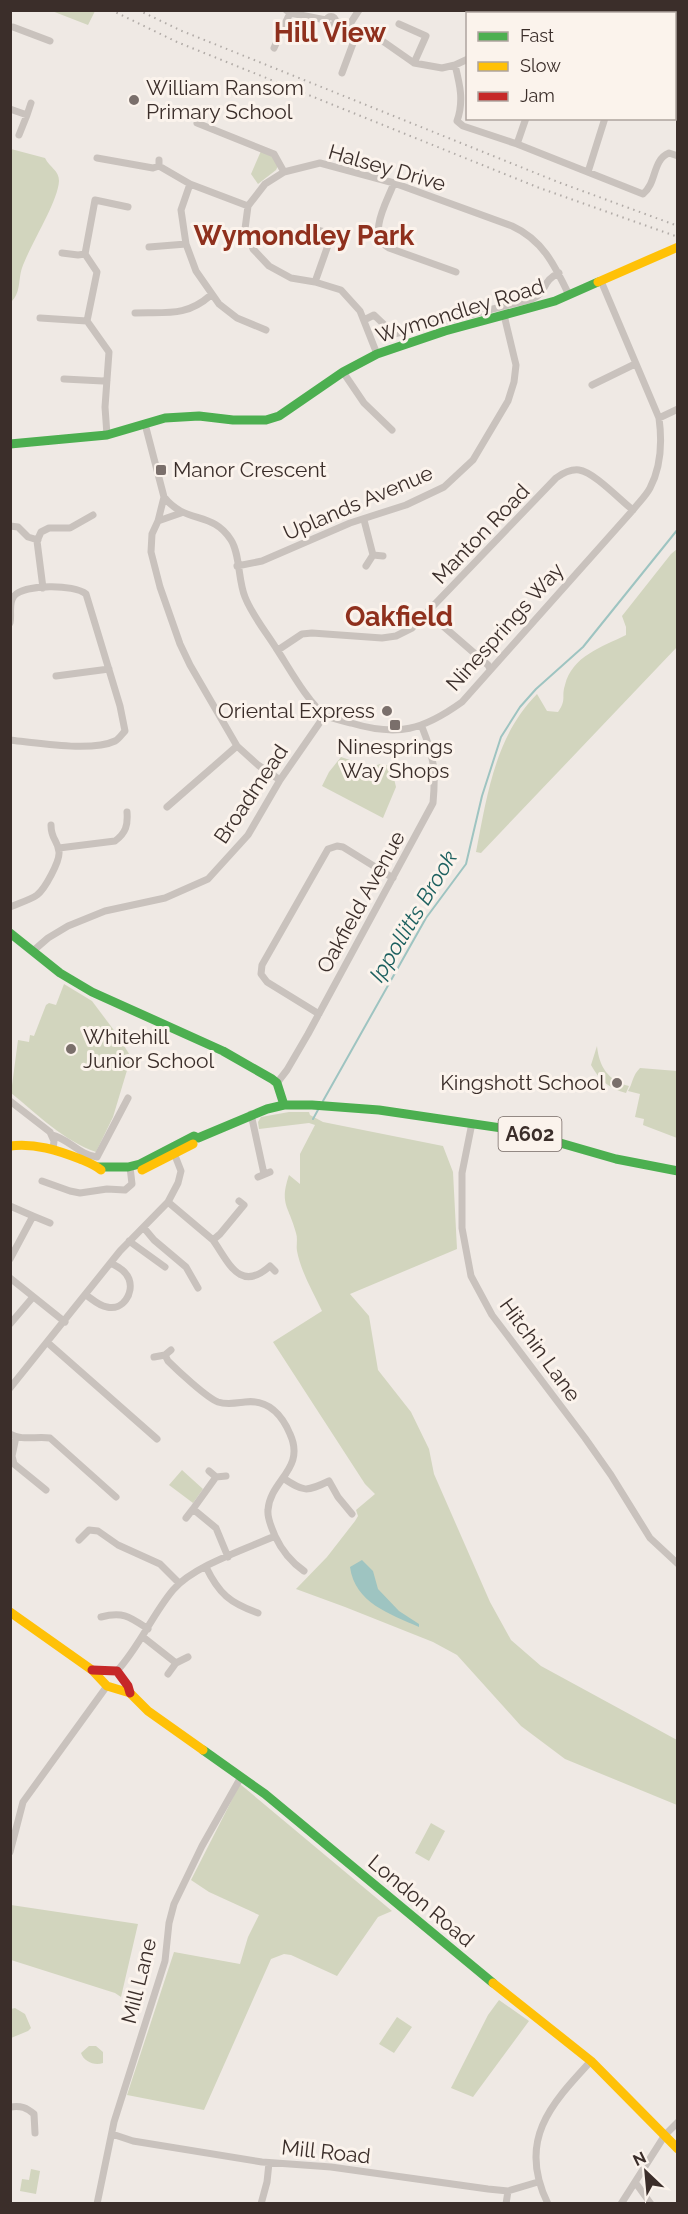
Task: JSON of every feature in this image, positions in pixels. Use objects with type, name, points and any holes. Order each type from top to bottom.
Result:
[{"type":"main road","name":"Wymondley Road","points":[[10,444],[107,435],[165,418],[266,420],[279,416],[343,372],[377,354],[445,331],[569,295],[678,247]]},
{"type":"main road","points":[[10,933],[60,973],[92,992],[223,1051],[277,1083],[284,1105]]},
{"type":"main road","name":"A602","points":[[10,1146],[31,1144],[53,1149],[98,1167],[102,1172],[110,1173],[150,1167],[173,1151],[251,1114],[284,1105],[312,1105],[380,1110],[515,1130],[645,1166],[678,1171]]},
{"type":"main road","name":"London Road","points":[[10,1612],[92,1670],[109,1685],[130,1693],[148,1711],[241,1776],[281,1808],[450,1949],[591,2061],[678,2149]]},
{"type":"main road","points":[[92,1670],[107,1671],[119,1674],[119,1684],[109,1685],[107,1671]]},
{"type":"main road","name":"London Road","points":[[119,1674],[130,1693]]},
{"type":"street","points":[[348,27],[359,10]]},
{"type":"street","points":[[481,10],[488,12]]},
{"type":"street","points":[[274,48],[288,12],[326,20],[330,26],[336,21],[384,42],[414,63],[442,68],[466,60]]},
{"type":"street","points":[[399,24],[426,36],[414,63]]},
{"type":"street","points":[[11,29],[50,41]]},
{"type":"street","points":[[342,74],[358,30]]},
{"type":"street","points":[[455,65],[462,91],[461,109],[457,121],[463,126],[517,144],[644,194],[649,190],[659,160],[663,155],[669,153],[678,156]]},
{"type":"street","points":[[19,135],[31,103]]},
{"type":"street","points":[[10,109],[27,115]]},
{"type":"street","points":[[517,144],[525,120]]},
{"type":"street","points":[[588,172],[604,120]]},
{"type":"street","points":[[197,123],[274,154],[284,172]]},
{"type":"street","points":[[97,158],[153,168],[159,163],[190,183],[248,206],[245,229],[253,249],[269,266],[291,278],[342,290],[360,312],[377,354]]},
{"type":"street","name":"Halsey Drive","points":[[248,206],[265,184],[284,172],[320,164],[394,183],[521,230],[542,248],[559,273],[569,295]]},
{"type":"street","points":[[190,183],[181,210],[186,244],[196,272],[219,304],[237,318],[266,330]]},
{"type":"street","points":[[394,183],[378,228],[381,241],[389,248],[456,272]]},
{"type":"street","points":[[107,435],[105,407],[109,351],[87,321],[97,272],[85,254],[95,200],[128,207]]},
{"type":"street","points":[[315,282],[332,234],[317,230]]},
{"type":"street","points":[[149,247],[186,244]]},
{"type":"street","points":[[62,253],[85,254]]},
{"type":"street","name":"Wymondley Road","points":[[364,320],[374,315],[394,334],[532,299],[542,293],[547,280],[559,273]]},
{"type":"street","name":"Ninesprings Way","points":[[325,715],[370,729],[397,732],[422,726],[443,716],[462,702],[651,487],[660,454],[662,435],[659,417],[601,281]]},
{"type":"street","points":[[135,313],[186,311],[195,308],[211,295]]},
{"type":"street","name":"Uplands Avenue","points":[[237,566],[262,561],[350,523],[406,505],[444,487],[473,460],[508,401],[514,382],[516,365],[504,315]]},
{"type":"street","points":[[40,318],[87,321]]},
{"type":"street","points":[[592,385],[635,364]]},
{"type":"street","points":[[343,372],[364,403],[392,430]]},
{"type":"street","points":[[64,379],[107,380]]},
{"type":"street","points":[[659,417],[678,409]]},
{"type":"street","points":[[145,424],[164,497],[181,513],[211,521],[219,526],[233,543],[245,598],[300,685],[325,715]]},
{"type":"street","name":"Manton Road","points":[[278,650],[302,634],[382,638],[396,636],[412,628],[562,474],[580,470],[590,474],[633,510]]},
{"type":"street","points":[[164,497],[151,541],[151,552],[160,587],[189,665],[237,746],[258,765],[280,780]]},
{"type":"street","points":[[158,521],[181,513]]},
{"type":"street","points":[[43,588],[38,540],[41,532],[49,528],[70,528],[93,515]]},
{"type":"street","points":[[364,519],[373,555],[366,566]]},
{"type":"street","points":[[10,526],[18,527],[28,537],[38,540]]},
{"type":"street","points":[[373,555],[383,556]]},
{"type":"street","points":[[10,623],[10,606],[14,596],[24,591],[43,588],[77,589],[86,594],[124,719],[125,731],[117,740],[102,745],[79,746],[10,740]]},
{"type":"street","points":[[428,613],[490,669]]},
{"type":"street","points":[[56,676],[109,669]]},
{"type":"street","name":"Broadmead","points":[[33,951],[48,938],[68,926],[105,911],[165,898],[208,879],[248,835],[280,780],[325,715]]},
{"type":"street","name":"Oakfield Avenue","points":[[277,1083],[319,1014],[433,803],[436,772],[431,749],[422,726]]},
{"type":"street","points":[[167,807],[237,746]]},
{"type":"street","points":[[59,848],[115,841],[126,830],[127,812]]},
{"type":"street","points":[[10,907],[36,895],[43,889],[60,856],[59,848],[51,835],[51,825]]},
{"type":"street","points":[[319,1014],[267,982],[261,974],[262,965],[328,849],[343,847],[393,878]]},
{"type":"street","points":[[10,1101],[52,1135],[86,1154],[97,1157],[128,1098]]},
{"type":"street","points":[[251,1114],[264,1174]]},
{"type":"street","name":"Hitchin Lane","points":[[472,1123],[462,1173],[462,1228],[471,1276],[492,1315],[592,1447],[650,1538],[678,1564]]},
{"type":"street","points":[[52,1135],[53,1149]]},
{"type":"street","points":[[10,1388],[129,1241],[168,1202],[180,1177],[180,1167],[173,1151]]},
{"type":"street","points":[[42,1181],[75,1192],[122,1190],[131,1186],[131,1170]]},
{"type":"street","points":[[168,1202],[213,1240],[232,1268],[241,1276],[252,1278],[260,1275],[270,1266]]},
{"type":"street","points":[[213,1240],[244,1205]]},
{"type":"street","points":[[10,1206],[51,1223]]},
{"type":"street","points":[[10,1259],[33,1216]]},
{"type":"street","points":[[144,1228],[154,1240],[186,1267],[198,1288]]},
{"type":"street","points":[[129,1241],[165,1267]]},
{"type":"street","points":[[86,1294],[105,1307],[114,1308],[123,1304],[130,1291],[128,1278],[124,1272],[111,1263]]},
{"type":"street","points":[[10,1278],[64,1322]]},
{"type":"street","points":[[10,1324],[33,1297]]},
{"type":"street","points":[[48,1342],[157,1439]]},
{"type":"street","points":[[154,1357],[168,1352],[170,1364],[218,1402],[232,1404],[257,1402],[273,1408],[290,1433],[294,1447],[293,1461],[271,1498],[268,1518],[287,1557],[304,1571]]},
{"type":"street","points":[[46,1490],[14,1464],[13,1435],[50,1438],[116,1497]]},
{"type":"street","points":[[209,1471],[216,1477],[226,1476]]},
{"type":"street","points":[[327,1472],[338,1497],[352,1514]]},
{"type":"street","points":[[186,1518],[216,1477]]},
{"type":"street","points":[[283,1478],[300,1489],[307,1490],[329,1480]]},
{"type":"street","points":[[193,1509],[212,1524],[228,1557]]},
{"type":"street","points":[[79,1540],[89,1530],[98,1531],[118,1545],[160,1564],[179,1583]]},
{"type":"street","points":[[119,1674],[168,1596],[179,1583],[206,1567],[275,1536]]},
{"type":"street","points":[[206,1567],[219,1589],[230,1601],[258,1613]]},
{"type":"street","points":[[101,1617],[124,1615],[148,1629]]},
{"type":"street","points":[[143,1637],[176,1662]]},
{"type":"street","points":[[168,1674],[176,1662],[188,1657]]},
{"type":"street","points":[[10,1852],[23,1802],[109,1685]]},
{"type":"street","name":"Mill Lane","points":[[97,2204],[112,2134],[162,1971],[174,1904],[202,1846],[241,1776]]},
{"type":"street","points":[[548,2204],[538,2182],[534,2157],[537,2140],[559,2095],[591,2061]]},
{"type":"street","points":[[10,2107],[27,2108],[34,2114],[35,2133]]},
{"type":"street","points":[[621,2204],[665,2135],[678,2122]]},
{"type":"street","name":"Mill Road","points":[[112,2134],[133,2141],[269,2163],[331,2167],[508,2191],[538,2182]]},
{"type":"street","points":[[261,2204],[269,2163]]},
{"type":"street","points":[[635,2182],[651,2204]]},
{"type":"street","points":[[506,2204],[508,2191]]},
{"type":"green space","points":[[52,11],[95,11],[88,25]]},
{"type":"green space","points":[[11,149],[45,158],[58,174],[59,181],[54,200],[26,259],[18,290],[11,302]]},
{"type":"green space","points":[[261,151],[272,155],[278,166],[258,184],[251,174]]},
{"type":"green space","points":[[677,549],[677,647],[481,853],[476,852],[489,788],[511,729],[537,694],[547,711],[558,712],[563,701],[565,685],[574,667],[598,648],[626,635],[622,616]]},
{"type":"green space","points":[[341,757],[371,767],[380,764],[391,766],[396,787],[383,818],[322,786],[329,772]]},
{"type":"green space","name":"Whitehill Junior School","points":[[64,984],[92,1001],[131,1057],[113,1117],[96,1152],[62,1134],[11,1093],[18,1040],[29,1042],[30,1035],[34,1036],[46,1005],[49,1003],[56,1005]]},
{"type":"green space","points":[[597,1046],[602,1066],[615,1080],[629,1086],[626,1093],[610,1086],[594,1070],[591,1065]]},
{"type":"green space","points":[[640,1068],[677,1071],[677,1138],[643,1125],[644,1119],[635,1117],[640,1094],[628,1091]]},
{"type":"green space","points":[[289,1112],[309,1112],[310,1115],[323,1122],[443,1146],[453,1172],[457,1249],[350,1294],[369,1316],[378,1370],[411,1412],[429,1449],[434,1474],[490,1602],[511,1640],[541,1666],[677,1740],[677,1805],[565,1759],[521,1726],[457,1655],[433,1642],[296,1589],[327,1557],[355,1521],[358,1516],[356,1510],[375,1494],[365,1484],[273,1342],[322,1311],[301,1267],[297,1251],[297,1235],[285,1199],[289,1175],[300,1184],[300,1154],[315,1125],[309,1123],[259,1129],[258,1122],[261,1117]]},
{"type":"green space","points":[[182,1470],[203,1489],[193,1503],[169,1485]]},
{"type":"green space","points":[[240,1784],[392,1911],[378,1917],[337,1976],[291,1955],[284,1954],[271,1959],[204,2110],[127,2095],[174,1952],[240,1964],[248,1937],[259,1915],[209,1892],[191,1880]]},
{"type":"green space","points":[[431,1823],[445,1831],[429,1861],[415,1853]]},
{"type":"green space","points":[[11,1905],[138,1924],[121,1997],[115,1993],[11,1960]]},
{"type":"green space","points":[[499,2000],[529,2021],[473,2097],[451,2088],[488,2015]]},
{"type":"green space","points":[[15,2008],[25,2014],[31,2028],[11,2038],[11,2009]]},
{"type":"green space","points":[[397,2017],[412,2027],[394,2053],[379,2044]]},
{"type":"green space","points":[[89,2046],[96,2046],[103,2052],[103,2063],[93,2064],[85,2059],[81,2053]]},
{"type":"green space","points":[[31,2169],[40,2171],[36,2194],[20,2191],[22,2179],[29,2180]]},
{"type":"water","points":[[362,1560],[373,1571],[378,1589],[399,1611],[419,1624],[419,1627],[376,1606],[359,1590],[350,1567]]},
{"type":"waterway","name":"Ippollitts Brook","points":[[323,1101],[426,918],[466,864],[482,796],[501,737],[520,707],[536,689],[583,647],[678,529]]},
{"type":"waterway","name":"Ippollitts Brook","points":[[313,1119],[319,1108]]},
{"type":"railway","points":[[111,10],[177,42],[537,187],[678,237]]},
{"type":"railway","points":[[138,10],[182,31],[558,182],[678,226]]},
{"type":"traffic: fast","points":[[10,444],[107,435],[165,418],[199,416],[233,420],[266,420],[279,416],[343,372],[377,354],[445,331],[555,301],[598,282]]},
{"type":"traffic: fast","points":[[10,933],[60,973],[92,992],[223,1051],[272,1079],[277,1083],[284,1105]]},
{"type":"traffic: fast","points":[[98,1167],[128,1167],[140,1164],[194,1136],[198,1138],[267,1109],[284,1105],[312,1105],[379,1110],[515,1130],[616,1159],[678,1171]]},
{"type":"traffic: fast","points":[[203,1750],[265,1794],[493,1983]]},
{"type":"traffic: slow","points":[[598,282],[678,247]]},
{"type":"traffic: slow","points":[[142,1170],[193,1144]]},
{"type":"traffic: slow","points":[[10,1146],[37,1146],[54,1150],[85,1161],[101,1170]]},
{"type":"traffic: slow","points":[[10,1612],[92,1670],[107,1686],[130,1693],[148,1711],[203,1750]]},
{"type":"traffic: slow","points":[[493,1983],[591,2061],[678,2149]]},
{"type":"traffic: jam","points":[[92,1670],[117,1671],[128,1686],[130,1693]]},
{"type":"place","name":"William Ransom Primary School","points":[[134,100]]},
{"type":"place","name":"Manor Crescent","points":[[161,470]]},
{"type":"place","name":"Oriental Express","points":[[387,711]]},
{"type":"place","name":"Ninesprings Way Shops","points":[[395,725]]},
{"type":"place","name":"Whitehill Junior School","points":[[71,1049]]},
{"type":"place","name":"Kingshott School","points":[[617,1083]]},
{"type":"district","name":"Hill View","points":[[330,33]]},
{"type":"district","name":"Wymondley Park","points":[[304,236]]},
{"type":"district","name":"Oakfield","points":[[399,617]]}]
